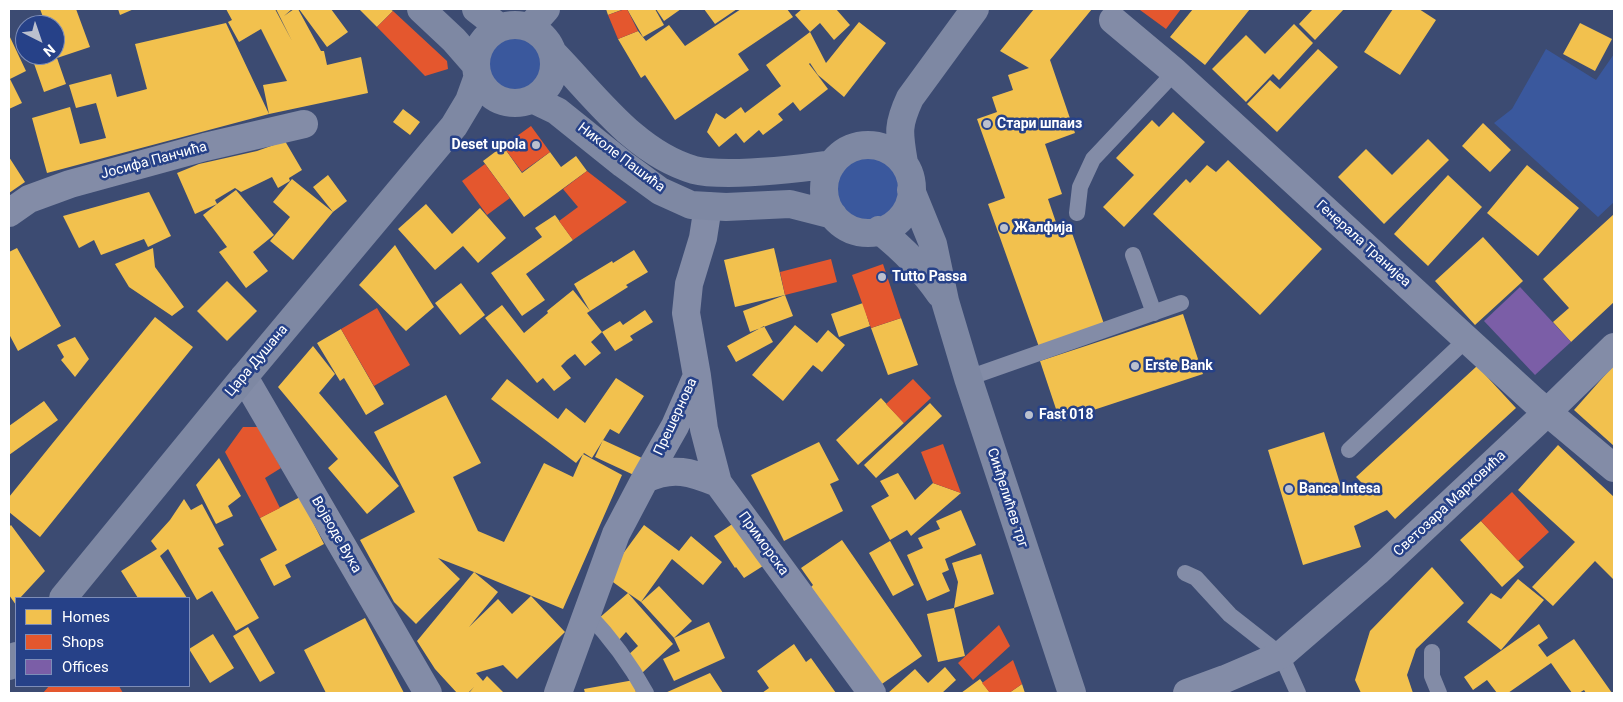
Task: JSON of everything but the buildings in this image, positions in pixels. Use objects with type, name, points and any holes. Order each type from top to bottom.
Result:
[{"type":"street","points":[[421,9],[454,40],[477,70],[483,87],[491,95],[510,103],[522,103],[532,100],[541,94],[553,76],[554,54],[550,44],[541,34],[538,18],[520,24],[499,27],[482,42],[477,52],[477,70]]},
{"type":"street","points":[[476,9],[499,27]]},
{"type":"street","points":[[879,230],[894,223],[903,215],[908,205],[911,190],[909,175],[904,162],[898,132],[908,103],[975,9]]},
{"type":"street","name":"Генерала Транијеа","points":[[1113,20],[1175,72],[1534,401],[1614,468]]},
{"type":"street","name":"Николе Пашића","points":[[554,54],[608,112],[635,137],[660,155],[677,164],[696,170],[753,174],[832,164]]},
{"type":"street","name":"Цара Душана","points":[[64,597],[244,377],[454,126],[469,101],[477,70]]},
{"type":"street","name":"Николе Пашића","points":[[532,100],[557,111],[660,191],[691,205],[726,207],[790,204],[832,215],[848,228],[860,232],[879,230]]},
{"type":"street","name":"Цара Душана","points":[[454,126],[483,109],[502,101]]},
{"type":"street","name":"Јосифа Панчића","points":[[9,213],[29,199],[70,184],[205,147],[304,124]]},
{"type":"street","points":[[832,215],[825,200],[826,175],[832,164],[842,154],[854,147],[868,145],[888,149],[898,155],[904,162]]},
{"type":"street","name":"Синђелићев трг","points":[[911,190],[933,244],[945,301],[968,378],[1072,693]]},
{"type":"street","name":"Прешернова","points":[[558,693],[616,534],[675,426],[697,376],[686,313],[690,284],[703,238],[708,206]]},
{"type":"street","name":"Синђелићев трг","points":[[879,230],[919,266],[945,301]]},
{"type":"street","name":"Светозара Марковића","points":[[1281,655],[1376,572],[1614,347]]},
{"type":"street","name":"Приморска","points":[[697,376],[704,429],[718,483],[872,693]]},
{"type":"street","name":"Војводе Вука","points":[[244,377],[428,693]]},
{"type":"street","name":"Прешернова","points":[[645,479],[666,471],[680,471],[699,475],[718,483]]},
{"type":"street","points":[[1187,693],[1281,655]]},
{"type":"lane","points":[[1077,213],[1080,187],[1093,159],[1175,72]]},
{"type":"lane","points":[[1133,255],[1154,313]]},
{"type":"lane","points":[[968,378],[1181,304]]},
{"type":"lane","points":[[1349,450],[1467,338]]},
{"type":"lane","points":[[1185,573],[1196,578],[1230,615],[1281,655],[1298,693]]},
{"type":"lane","points":[[587,613],[614,643],[646,693]]},
{"type":"lane","points":[[1432,652],[1432,676],[1439,693]]},
{"type":"shaded area","points":[[515,34],[531,39],[536,43],[540,48],[545,64],[540,80],[536,85],[531,89],[515,94],[499,89],[494,85],[490,80],[485,64],[490,48],[494,43],[499,39]]},
{"type":"shaded area","points":[[1546,49],[1596,80],[1614,54],[1614,202],[1598,217],[1494,123],[1512,109]]},
{"type":"shaded area","points":[[875,154],[888,160],[897,169],[901,175],[903,189],[901,203],[893,214],[882,222],[861,224],[854,222],[843,214],[835,203],[833,182],[835,175],[843,164],[854,156]]},
{"type":"place","name":"Стари шпаиз","points":[[987,124]]},
{"type":"place","name":"Deset upola","points":[[536,145]]},
{"type":"place","name":"Жалфија","points":[[1004,228]]},
{"type":"place","name":"Tutto Passa","points":[[882,277]]},
{"type":"place","name":"Erste Bank","points":[[1135,366]]},
{"type":"place","name":"Fast 018","points":[[1029,415]]},
{"type":"place","name":"Banca Intesa","points":[[1289,489]]}]
